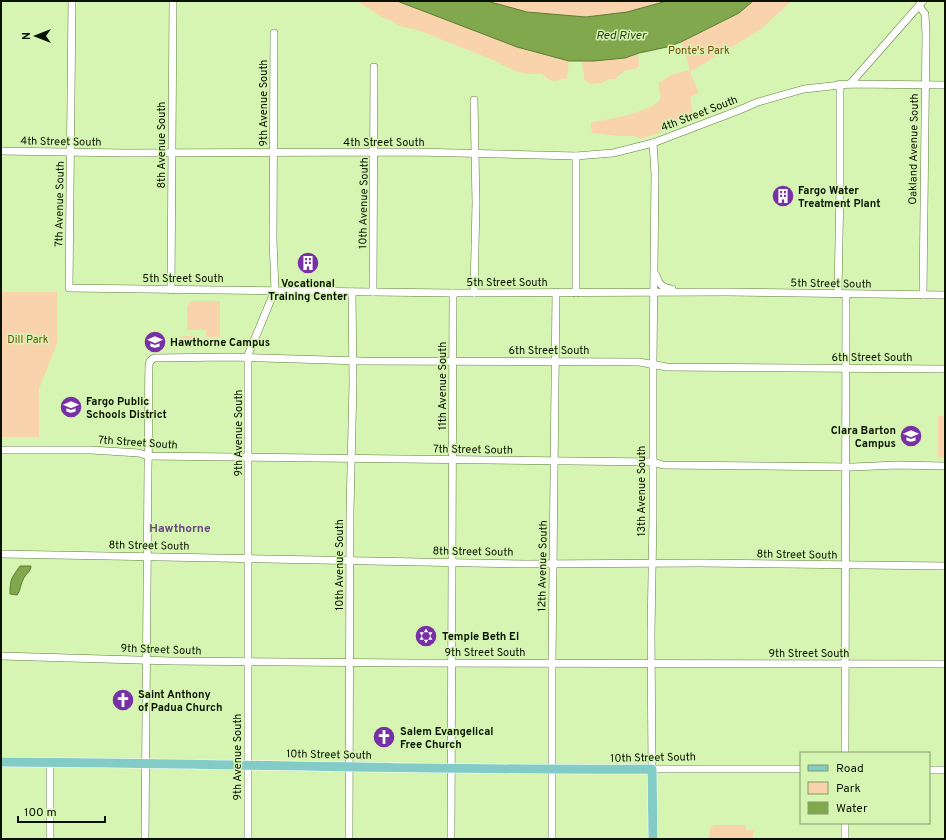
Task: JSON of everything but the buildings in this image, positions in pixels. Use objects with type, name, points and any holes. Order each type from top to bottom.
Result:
[{"type":"main road","name":"10th Street South","points":[[1,762],[652,769]]},
{"type":"main road","name":"13th Avenue South","points":[[652,769],[653,839]]},
{"type":"street","name":"7th Avenue South","points":[[69,288],[72,1]]},
{"type":"street","name":"8th Avenue South","points":[[171,290],[173,1]]},
{"type":"street","points":[[850,84],[921,4]]},
{"type":"street","name":"Oakland Avenue South","points":[[921,4],[925,14],[923,295]]},
{"type":"street","name":"9th Avenue South","points":[[248,839],[248,358],[275,290],[273,240],[274,33]]},
{"type":"street","name":"10th Avenue South","points":[[373,292],[374,66]]},
{"type":"street","points":[[838,294],[840,84]]},
{"type":"street","name":"4th Street South","points":[[1,151],[172,153],[374,152],[576,156],[613,154],[653,142],[737,112],[758,102],[804,89],[850,84]]},
{"type":"street","points":[[850,84],[945,85]]},
{"type":"street","points":[[474,100],[476,203],[474,293]]},
{"type":"street","name":"13th Avenue South","points":[[652,769],[651,664],[653,563],[653,364],[655,292],[655,174],[653,142]]},
{"type":"street","points":[[576,156],[576,293]]},
{"type":"street","points":[[655,272],[659,282],[666,288],[697,289],[708,292]]},
{"type":"street","name":"5th Street South","points":[[69,288],[453,293],[708,292],[945,295]]},
{"type":"street","name":"10th Avenue South","points":[[349,839],[350,559],[353,361],[352,292]]},
{"type":"street","name":"12th Avenue South","points":[[552,839],[552,663],[556,292]]},
{"type":"street","name":"11th Avenue South","points":[[451,839],[453,293]]},
{"type":"street","points":[[845,752],[846,294]]},
{"type":"street","name":"6th Street South","points":[[148,456],[149,365],[152,359],[157,357],[353,361],[639,362],[667,367],[945,369]]},
{"type":"street","name":"7th Street South","points":[[1,450],[91,450],[139,453],[148,456],[653,462],[663,465],[945,466]]},
{"type":"street","points":[[145,839],[145,659],[148,456]]},
{"type":"street","name":"8th Street South","points":[[1,554],[452,562],[945,566]]},
{"type":"street","name":"9th Street South","points":[[1,656],[452,663],[845,665],[945,664]]},
{"type":"street","points":[[50,762],[50,839]]},
{"type":"street","name":"10th Street South","points":[[652,769],[800,769]]},
{"type":"street","points":[[930,770],[945,770]]},
{"type":"street","points":[[845,824],[845,839]]},
{"type":"green space","points":[[357,1],[397,1],[517,47],[569,61],[567,78],[555,81],[550,80],[541,74],[517,72],[491,59],[420,31],[400,26],[382,17]]},
{"type":"green space","points":[[487,1],[667,1],[627,12],[586,17],[527,12]]},
{"type":"green space","name":"Ponte's Park","points":[[753,1],[791,1],[760,30],[690,72],[699,93],[690,97],[693,114],[678,121],[663,122],[662,132],[640,139],[635,136],[592,133],[591,123],[593,122],[640,111],[656,103],[660,99],[659,83],[671,75],[690,70],[681,42],[739,13]]},
{"type":"green space","points":[[638,54],[639,67],[624,71],[615,79],[608,79],[602,83],[590,84],[584,80],[582,61],[625,58]]},
{"type":"green space","name":"Dill Park","points":[[1,292],[57,292],[57,343],[39,389],[39,437],[1,437]]},
{"type":"green space","points":[[191,301],[220,301],[220,337],[206,337],[206,330],[187,330],[187,307]]},
{"type":"green space","points":[[181,336],[197,336],[197,346],[181,346]]},
{"type":"green space","points":[[938,416],[945,416],[945,457],[938,457]]},
{"type":"green space","points":[[714,825],[746,825],[746,830],[753,830],[753,839],[709,839],[710,829]]},
{"type":"water","name":"Red River","points":[[397,1],[487,1],[527,12],[586,17],[627,12],[667,1],[753,1],[739,13],[681,42],[667,47],[639,53],[625,58],[594,61],[569,61],[517,47]]},
{"type":"water","points":[[20,566],[31,566],[17,595],[10,594],[12,578]]},
{"type":"place","name":"Fargo Water Treatment Plant","points":[[783,196]]},
{"type":"place","name":"Vocational Training Center","points":[[308,263]]},
{"type":"place","name":"Hawthorne Campus","points":[[155,342]]},
{"type":"place","name":"Fargo Public Schools District","points":[[71,407]]},
{"type":"place","name":"Clara Barton Campus","points":[[911,436]]},
{"type":"place","name":"Temple Beth El","points":[[426,636]]},
{"type":"place","name":"Saint Anthony of Padua Church","points":[[123,700]]},
{"type":"place","name":"Salem Evangelical Free Church","points":[[384,737]]},
{"type":"district","name":"Hawthorne","points":[[180,528]]}]
